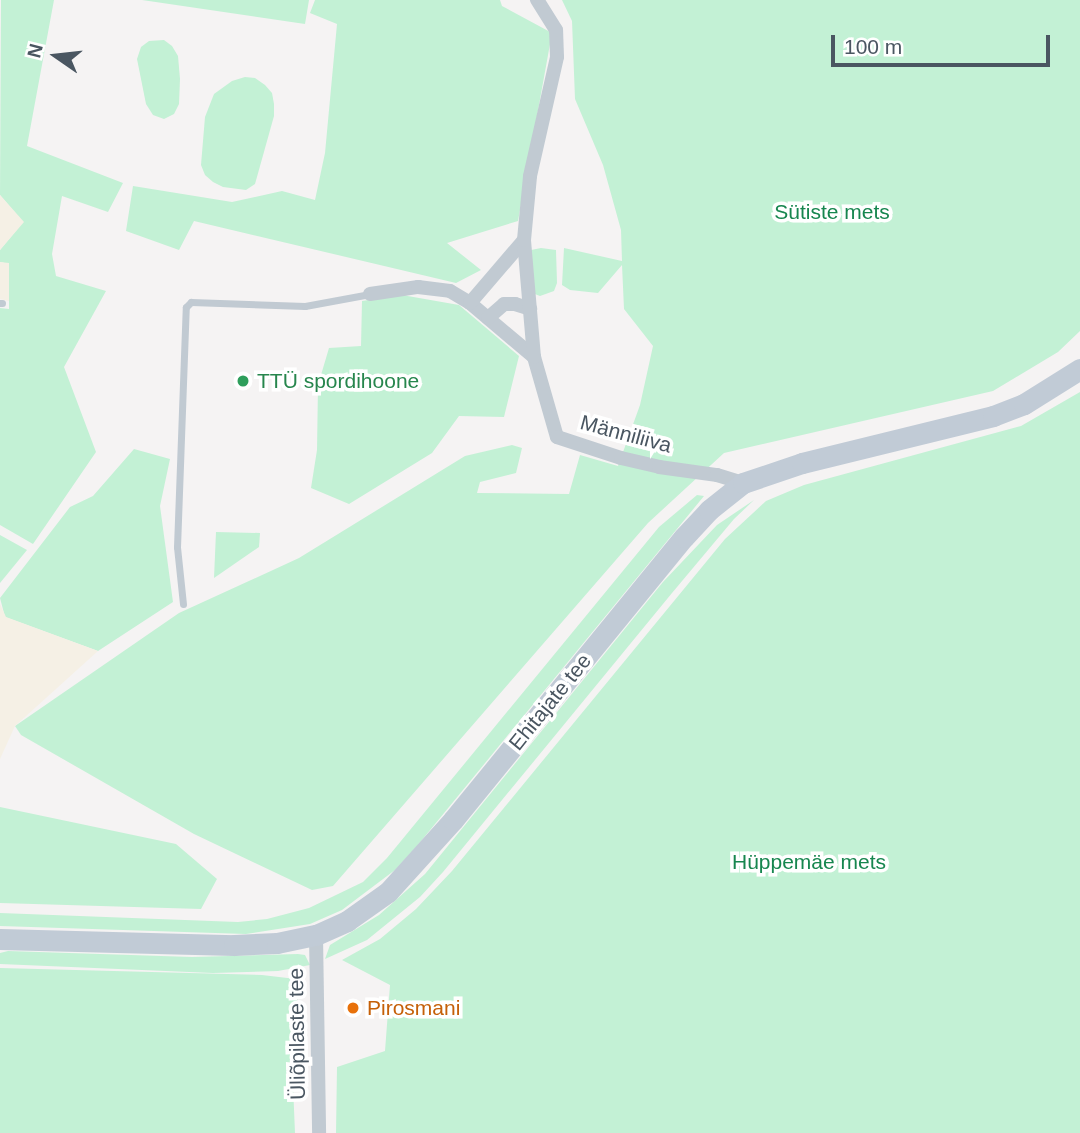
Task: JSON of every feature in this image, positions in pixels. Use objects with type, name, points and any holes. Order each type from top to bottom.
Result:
[{"type":"main road","name":"Ehitajate tee","points":[[0,939],[234,945],[277,943],[316,934],[347,921],[388,892],[453,820],[684,537],[709,510],[743,483],[802,463],[993,416],[1024,404],[1080,369]]},
{"type":"street","points":[[534,357],[530,309],[526,295],[524,240],[530,176],[556,57],[556,30],[537,0]]},
{"type":"street","points":[[470,303],[524,240]]},
{"type":"street","points":[[370,294],[418,287],[450,291],[470,303],[534,357]]},
{"type":"street","points":[[488,318],[504,304],[530,309]]},
{"type":"street","name":"Männiliiva","points":[[534,357],[557,437],[621,458],[717,475],[743,483]]},
{"type":"street","name":"Üliõpilaste tee","points":[[316,934],[319,1133]]},
{"type":"lane","points":[[183,604],[177,547],[186,307],[191,302],[304,306],[370,294]]},
{"type":"green space","points":[[1,0],[54,0],[27,146],[123,183],[108,212],[62,196],[52,254],[56,276],[106,291],[64,367],[96,452],[33,544],[0,525],[0,308],[9,309],[9,264],[0,262],[0,250],[23,222],[0,195]]},
{"type":"green space","points":[[142,0],[309,0],[305,24]]},
{"type":"green space","points":[[315,0],[500,0],[502,6],[552,33],[518,221],[447,243],[481,270],[456,283],[194,221],[179,250],[126,231],[133,186],[232,202],[282,191],[315,200],[325,153],[337,24],[310,13]]},
{"type":"green space","name":"Sütiste mets","points":[[562,0],[1080,0],[1080,331],[1058,352],[993,391],[724,453],[648,523],[333,886],[312,890],[194,834],[21,735],[15,726],[179,613],[299,558],[465,456],[512,445],[522,448],[516,473],[480,482],[477,493],[569,494],[580,455],[618,466],[640,405],[653,346],[624,309],[622,265],[598,293],[570,290],[562,285],[564,248],[622,261],[621,230],[603,165],[575,99],[572,21]]},
{"type":"green space","points":[[164,40],[178,56],[180,79],[179,104],[174,114],[164,119],[153,115],[146,104],[137,59],[141,47],[149,41]]},
{"type":"green space","points":[[245,77],[255,78],[265,85],[272,93],[274,104],[274,116],[255,184],[246,190],[223,187],[213,182],[205,175],[201,165],[205,117],[214,94],[232,81]]},
{"type":"green space","points":[[541,248],[556,250],[557,283],[554,291],[540,296],[527,291],[526,251]]},
{"type":"green space","points":[[402,295],[459,305],[519,356],[504,417],[459,416],[432,453],[349,504],[311,488],[317,450],[318,385],[329,348],[361,346],[362,301]]},
{"type":"green space","name":"Hüppemäe mets","points":[[1080,392],[1080,1133],[336,1133],[337,1067],[385,1051],[390,985],[342,960],[380,939],[416,909],[452,871],[725,539],[766,501],[804,485],[1021,426]]},
{"type":"green space","points":[[134,449],[170,459],[160,506],[173,602],[98,651],[5,617],[0,598],[70,507],[93,496]]},
{"type":"green space","points":[[697,495],[704,496],[417,846],[395,870],[342,910],[310,924],[246,934],[0,926],[0,913],[238,922],[267,919],[309,908],[363,882],[387,858],[659,527]]},
{"type":"green space","points":[[754,500],[734,519],[420,897],[367,940],[325,959],[330,945],[379,915],[425,874],[663,582],[717,525]]},
{"type":"green space","points":[[216,532],[260,533],[259,547],[214,578]]},
{"type":"green space","points":[[0,535],[27,550],[0,583]]},
{"type":"green space","points":[[0,807],[176,844],[217,879],[201,909],[0,903]]},
{"type":"green space","points":[[8,951],[192,957],[298,954],[305,955],[310,965],[278,971],[213,973],[0,964],[0,953]]},
{"type":"green space","points":[[0,968],[262,975],[296,979],[303,990],[290,1012],[295,1133],[0,1133]]},
{"type":"sand","points":[[0,195],[24,222],[0,250]]},
{"type":"sand","points":[[0,262],[9,263],[9,301],[0,299]]},
{"type":"sand","points":[[0,604],[6,617],[98,651],[15,726],[0,759]]},
{"type":"place","name":"TTÜ spordihoone","points":[[243,381]]},
{"type":"place","name":"Pirosmani","points":[[353,1008]]}]
